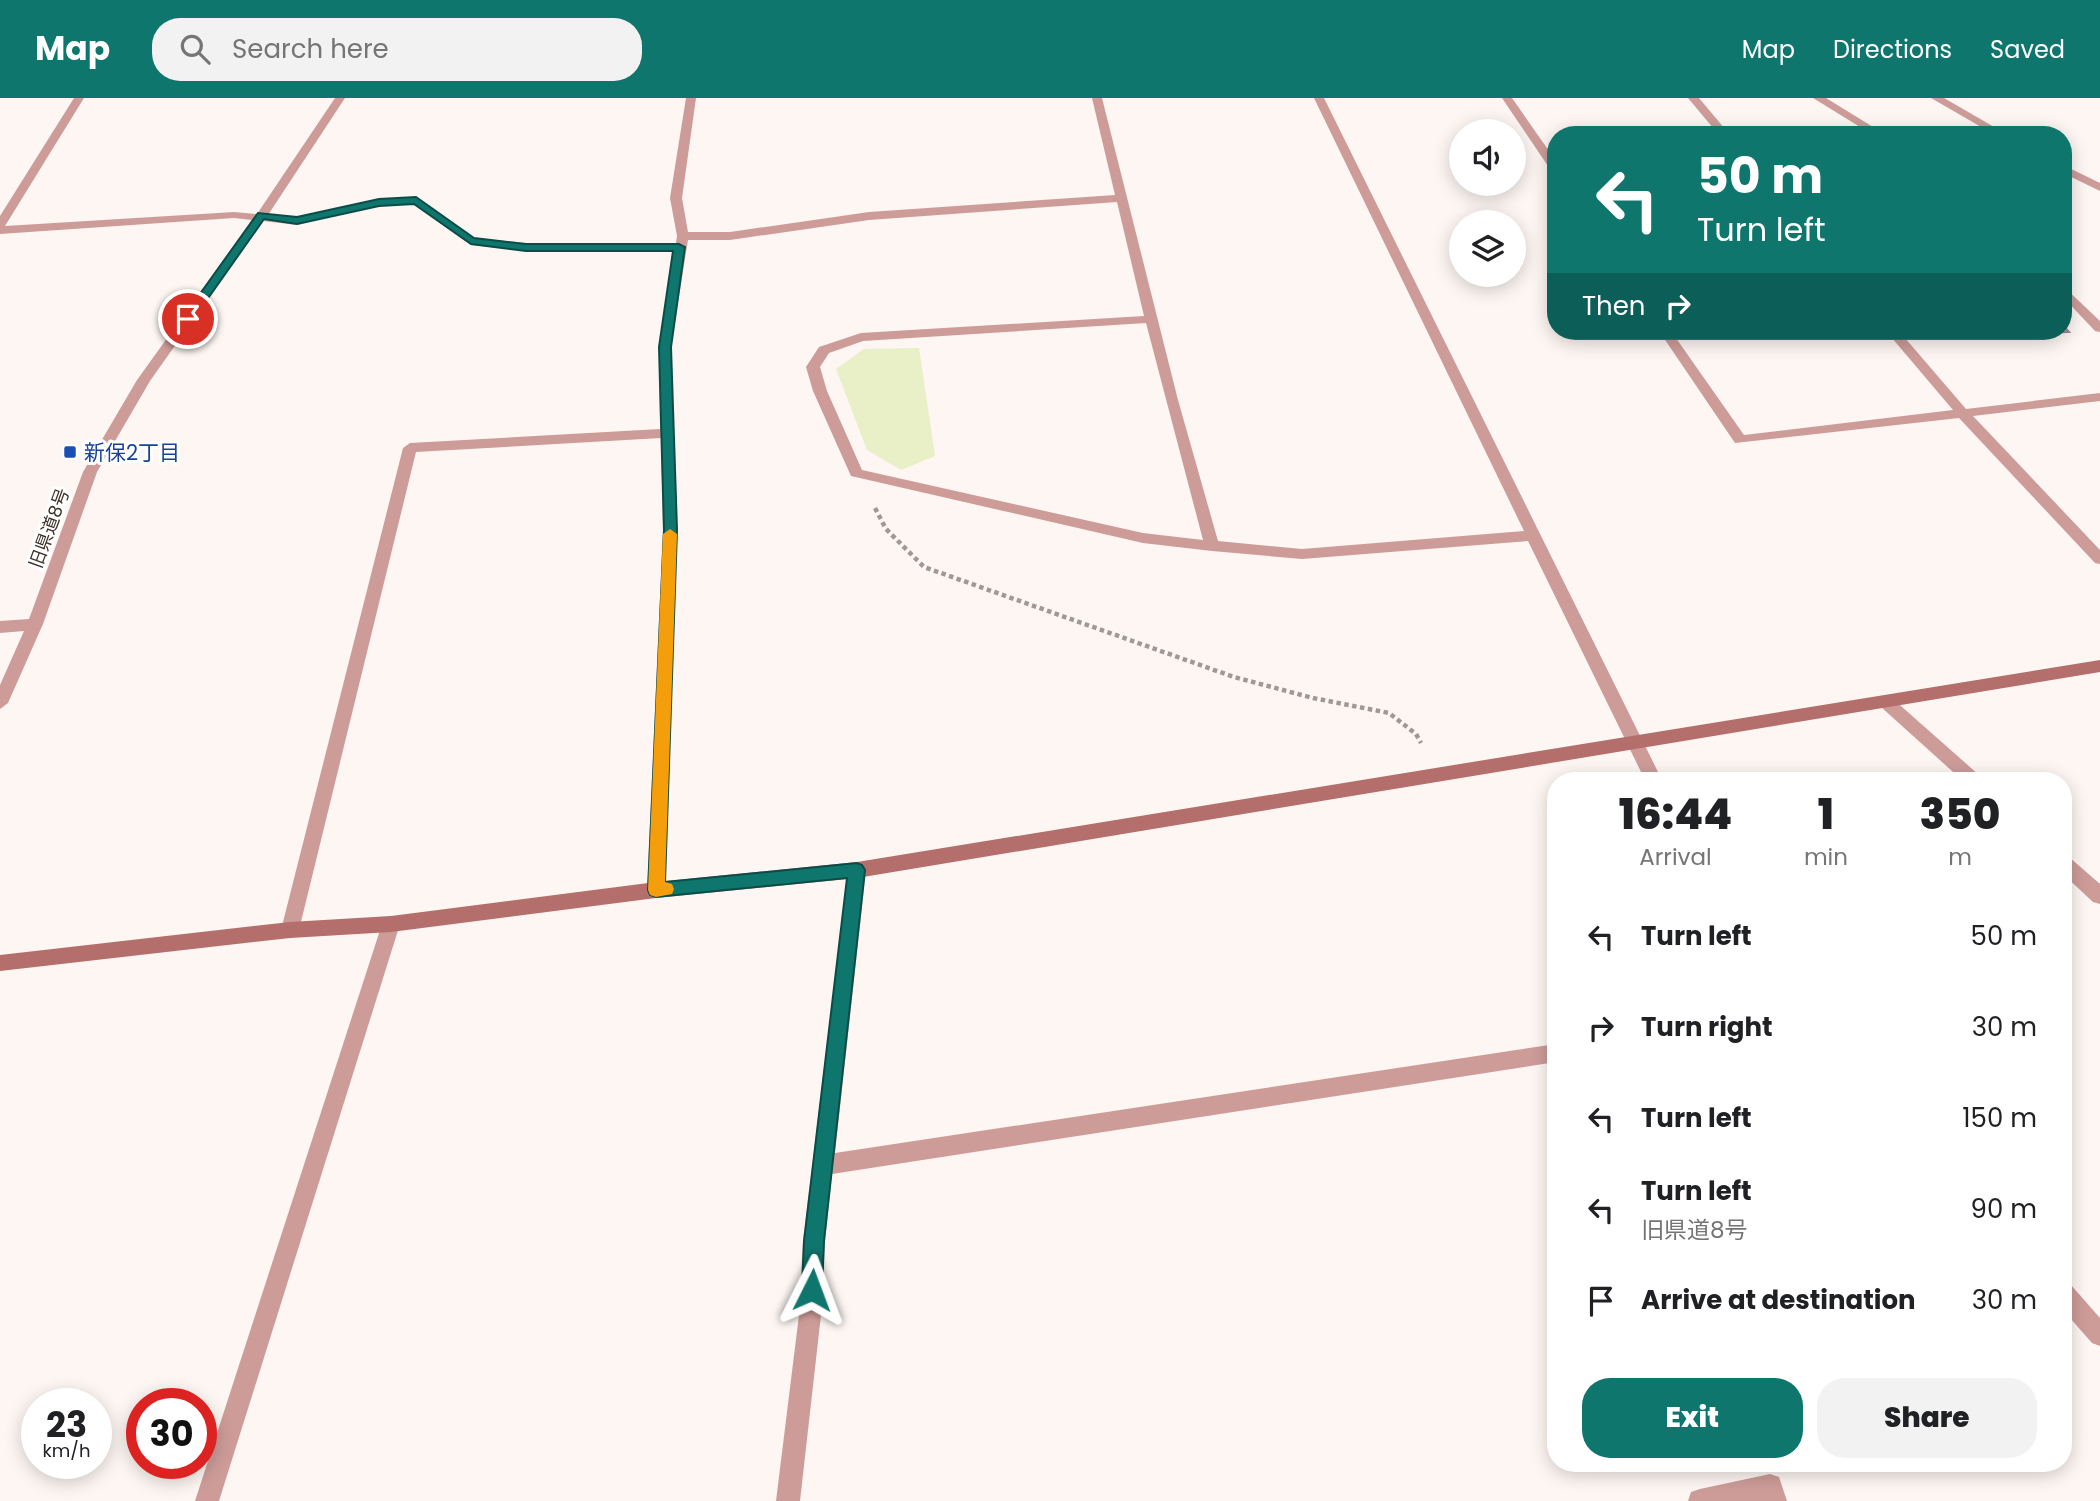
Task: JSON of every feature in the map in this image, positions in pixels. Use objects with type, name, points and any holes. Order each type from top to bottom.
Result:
[{"type":"street","points":[[0,228],[79,98]]},
{"type":"street","name":"旧県道8号","points":[[0,703],[35,624],[90,472],[144,380],[261,216],[340,98]]},
{"type":"street","points":[[656,890],[670,530],[665,347],[681,241],[676,198],[691,98]]},
{"type":"street","points":[[1097,98],[1151,319],[1212,546]]},
{"type":"street","points":[[1317,98],[1535,535],[1649,772]]},
{"type":"street","points":[[1507,98],[1547,157]]},
{"type":"street","points":[[1693,98],[1717,126]]},
{"type":"street","points":[[1818,98],[1866,126]]},
{"type":"street","points":[[1936,98],[1987,126]]},
{"type":"street","points":[[2072,173],[2100,188]]},
{"type":"street","points":[[0,228],[234,215],[297,220],[379,202],[416,200],[471,241],[526,247],[681,241],[869,216],[1121,198]]},
{"type":"street","points":[[2072,299],[2100,328]]},
{"type":"street","points":[[1151,319],[861,337],[824,350],[813,367],[820,391],[856,473],[1143,538],[1212,546],[1302,554],[1535,535]]},
{"type":"street","points":[[1671,340],[1740,440],[2100,397]]},
{"type":"street","points":[[1900,340],[1964,415],[2100,559]]},
{"type":"street","points":[[290,930],[410,448],[669,433]]},
{"type":"street","points":[[0,627],[35,624]]},
{"type":"street","points":[[0,963],[290,930],[391,924],[656,890],[857,870],[2100,666]]},
{"type":"street","points":[[1887,703],[1964,772]]},
{"type":"street","points":[[789,1501],[857,870]]},
{"type":"street","points":[[2072,870],[2100,896]]},
{"type":"street","points":[[206,1501],[391,924]]},
{"type":"street","points":[[825,1165],[1547,1054]]},
{"type":"street","points":[[2072,1303],[2100,1335]]},
{"type":"street","points":[[1700,1501],[1770,1486],[1774,1501]]},
{"type":"path","points":[[856,473],[886,529],[925,567],[1234,677],[1312,698],[1389,713],[1416,734],[1442,776]]},
{"type":"green space","points":[[919,348],[935,456],[901,470],[867,450],[836,369],[864,349]]},
{"type":"slow traffic","points":[[666,889],[656,890],[670,534]]},
{"type":"place","name":"新保2丁目","points":[[70,452]]},
{"type":"route","points":[[188,319],[261,216],[297,220],[379,202],[416,200],[471,241],[526,247],[679,247],[665,347],[670,530],[656,890],[857,870],[825,1165],[814,1241],[812,1290]]}]
